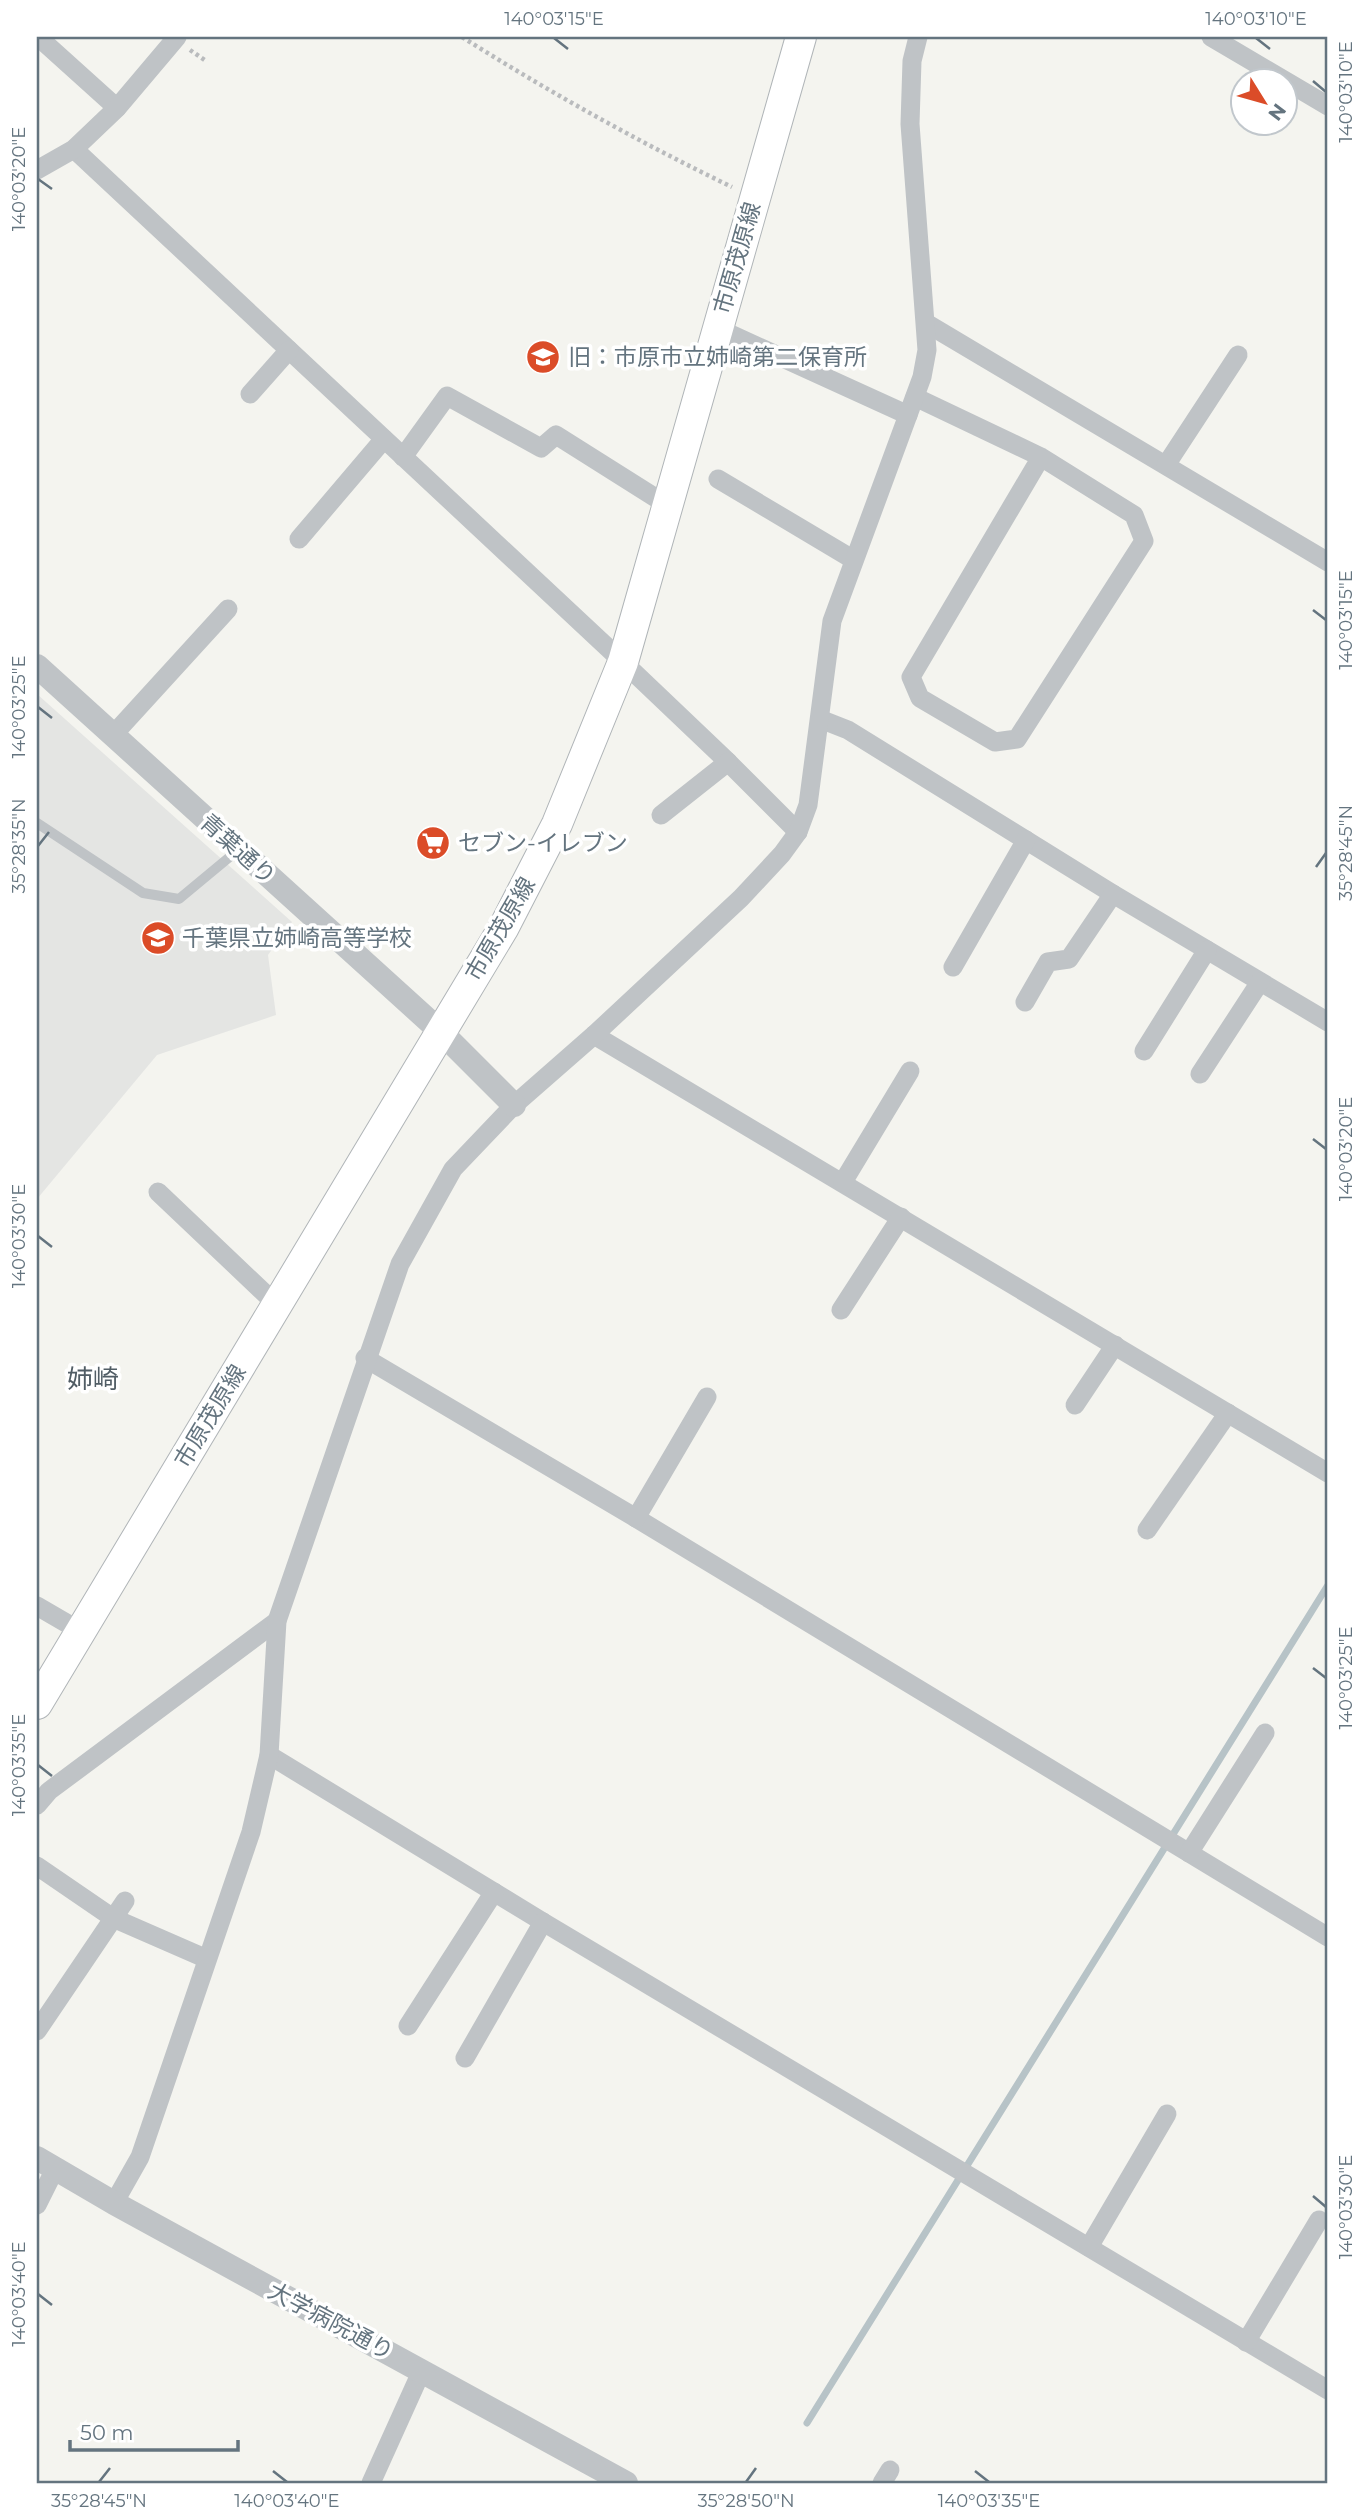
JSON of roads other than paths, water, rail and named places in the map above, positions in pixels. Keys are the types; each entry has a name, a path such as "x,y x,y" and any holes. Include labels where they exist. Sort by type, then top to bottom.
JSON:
{"main road":[{"name":"市原茂原線","path":"39,1697 531,878 579,774 623,662 801,37"}],"street":[{"path":"37,170 74,149 117,108 177,37"},
{"path":"114,2203 140,2157 251,1832 269,1755 277,1621 365,1358 400,1264 453,1169 513,1105 594,1035 741,898 782,854 798,832 808,805 832,621 922,377 928,350 910,124 912,61 918,37"},
{"path":"1211,37 1328,106"},
{"path":"46,44 117,108"},
{"path":"74,149 623,662 798,832"},
{"path":"926,323 1328,562"},
{"path":"717,328 1041,457 1134,515 1144,541 1017,739 995,742 920,698 911,677 1041,457"},
{"path":"250,394 289,349"},
{"path":"1166,465 1238,355"},
{"path":"403,457 447,396 541,448 556,435 667,505"},
{"path":"299,539 384,439"},
{"path":"718,479 854,559"},
{"path":"113,735 228,609"},
{"name":"青葉通り","path":"37,666 440,1031 513,1105"},
{"path":"820,719 848,730 1113,894 1328,1022"},
{"path":"661,815 728,762"},
{"path":"953,967 1026,840"},
{"path":"1025,1002 1048,962 1069,959 1113,894"},
{"path":"1144,1051 1207,950"},
{"path":"1200,1074 1260,982"},
{"path":"594,1035 1328,1473"},
{"path":"843,1182 910,1071"},
{"path":"158,1192 277,1304"},
{"path":"841,1310 901,1217"},
{"path":"1075,1405 1115,1345"},
{"path":"365,1358 636,1518 1328,1937"},
{"path":"636,1518 707,1397"},
{"path":"1147,1530 1228,1413"},
{"path":"37,1606 80,1631"},
{"path":"37,1805 48,1791 277,1621"},
{"path":"1189,1853 1265,1733"},
{"path":"269,1755 543,1922 1328,2390"},
{"path":"37,1866 113,1918 207,1959"},
{"path":"408,2026 494,1892"},
{"path":"37,2031 125,1901"},
{"path":"466,2058 543,1922"},
{"path":"1089,2247 1167,2114"},
{"path":"37,2206 46,2163"},
{"name":"大学病院通り","path":"46,2163 114,2203 626,2483"},
{"path":"1246,2342 1319,2220"},
{"path":"372,2483 422,2370"}],"lane":[{"path":"37,823 143,893 179,899 239,850"}],"waterway":[{"path":"807,2423 1328,1585"}],"place":[{"name":"旧：市原市立姉崎第二保育所","path":"543,357"},
{"name":"セブン-イレブン","path":"433,843"},
{"name":"千葉県立姉崎高等学校","path":"158,938"}],"district":[{"name":"姉崎","path":"93,1379"}]}
